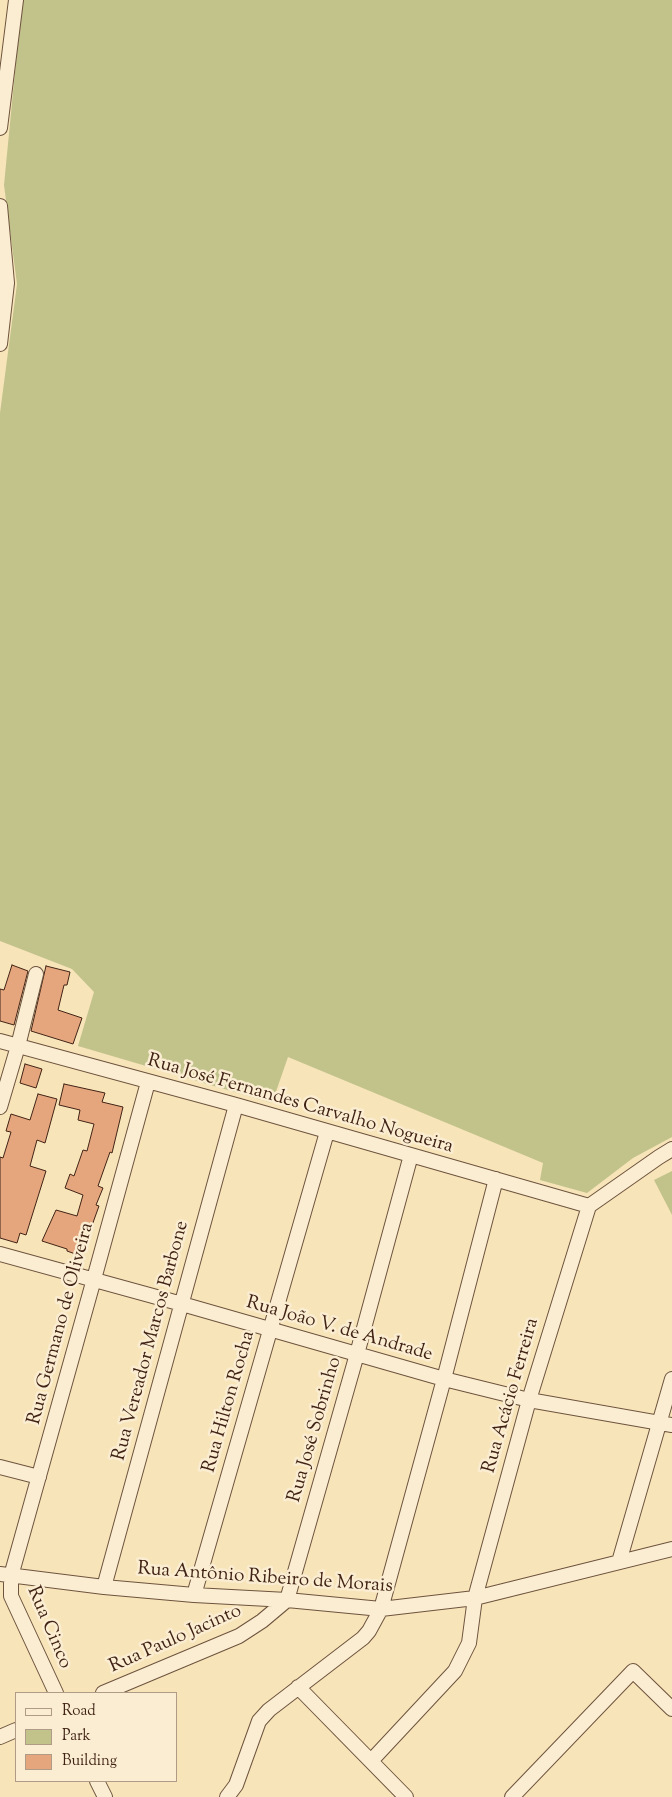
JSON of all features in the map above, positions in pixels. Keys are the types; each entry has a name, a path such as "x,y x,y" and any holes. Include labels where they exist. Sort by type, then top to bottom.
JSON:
{"street":[{"path":"0,128 16,0"},
{"path":"0,206 7,283 0,344"},
{"path":"0,1107 36,974"},
{"name":"Rua José Fernandes Carvalho Nogueira","path":"0,1040 589,1206"},
{"name":"Rua Germano de Oliveira","path":"5,1575 39,1478 148,1082"},
{"name":"Rua Vereador Marcos Barbone","path":"104,1587 236,1105"},
{"name":"Rua Hilton Rocha","path":"194,1595 326,1132"},
{"path":"589,1206 672,1149"},
{"name":"Rua José Sobrinho","path":"287,1600 411,1155"},
{"path":"227,1797 236,1785 259,1721 269,1710 363,1638 381,1609 496,1179"},
{"name":"Rua Acácio Ferreira","path":"371,1761 455,1671 469,1643 475,1598 529,1400 589,1206"},
{"name":"Rua João V. de Andrade","path":"0,1254 444,1379 529,1400 666,1424"},
{"path":"619,1562 666,1424 672,1379"},
{"path":"0,1467 39,1478"},
{"name":"Rua Antônio Ribeiro de Morais","path":"5,1575 104,1587 194,1595 287,1600 381,1609 475,1598 672,1549"},
{"name":"Rua Cinco","path":"5,1575 11,1596 56,1692"},
{"name":"Rua Paulo Jacinto","path":"105,1692 239,1636 262,1621 287,1600"},
{"path":"512,1797 633,1672 672,1709"},
{"path":"298,1687 406,1797"},
{"path":"0,1737 15,1730"},
{"path":"98,1782 105,1797"}],"green space":[{"path":"22,0 672,0 672,1137 633,1158 587,1193 540,1180 543,1163 288,1057 272,1103 78,1046 94,992 72,969 0,941 0,413 17,284 4,185"},
{"path":"672,1171 672,1215 654,1180"}],"building":[{"path":"12,965 28,971 14,1025 0,1021 0,989 4,990"},
{"path":"46,966 70,972 67,985 64,985 58,1010 82,1018 73,1044 31,1031"},
{"path":"25,1064 42,1069 36,1088 20,1083"},
{"path":"64,1084 105,1093 102,1102 123,1107 112,1153 110,1152 98,1186 103,1188 96,1205 99,1206 81,1256 67,1251 67,1249 42,1241 56,1210 77,1216 83,1195 65,1188 70,1174 74,1176 83,1150 87,1151 94,1124 78,1120 80,1110 59,1105"},
{"path":"38,1094 57,1099 45,1143 37,1140 30,1166 46,1171 26,1235 20,1233 17,1243 0,1238 0,1157 3,1158 11,1132 6,1131 11,1114 30,1120"}]}
